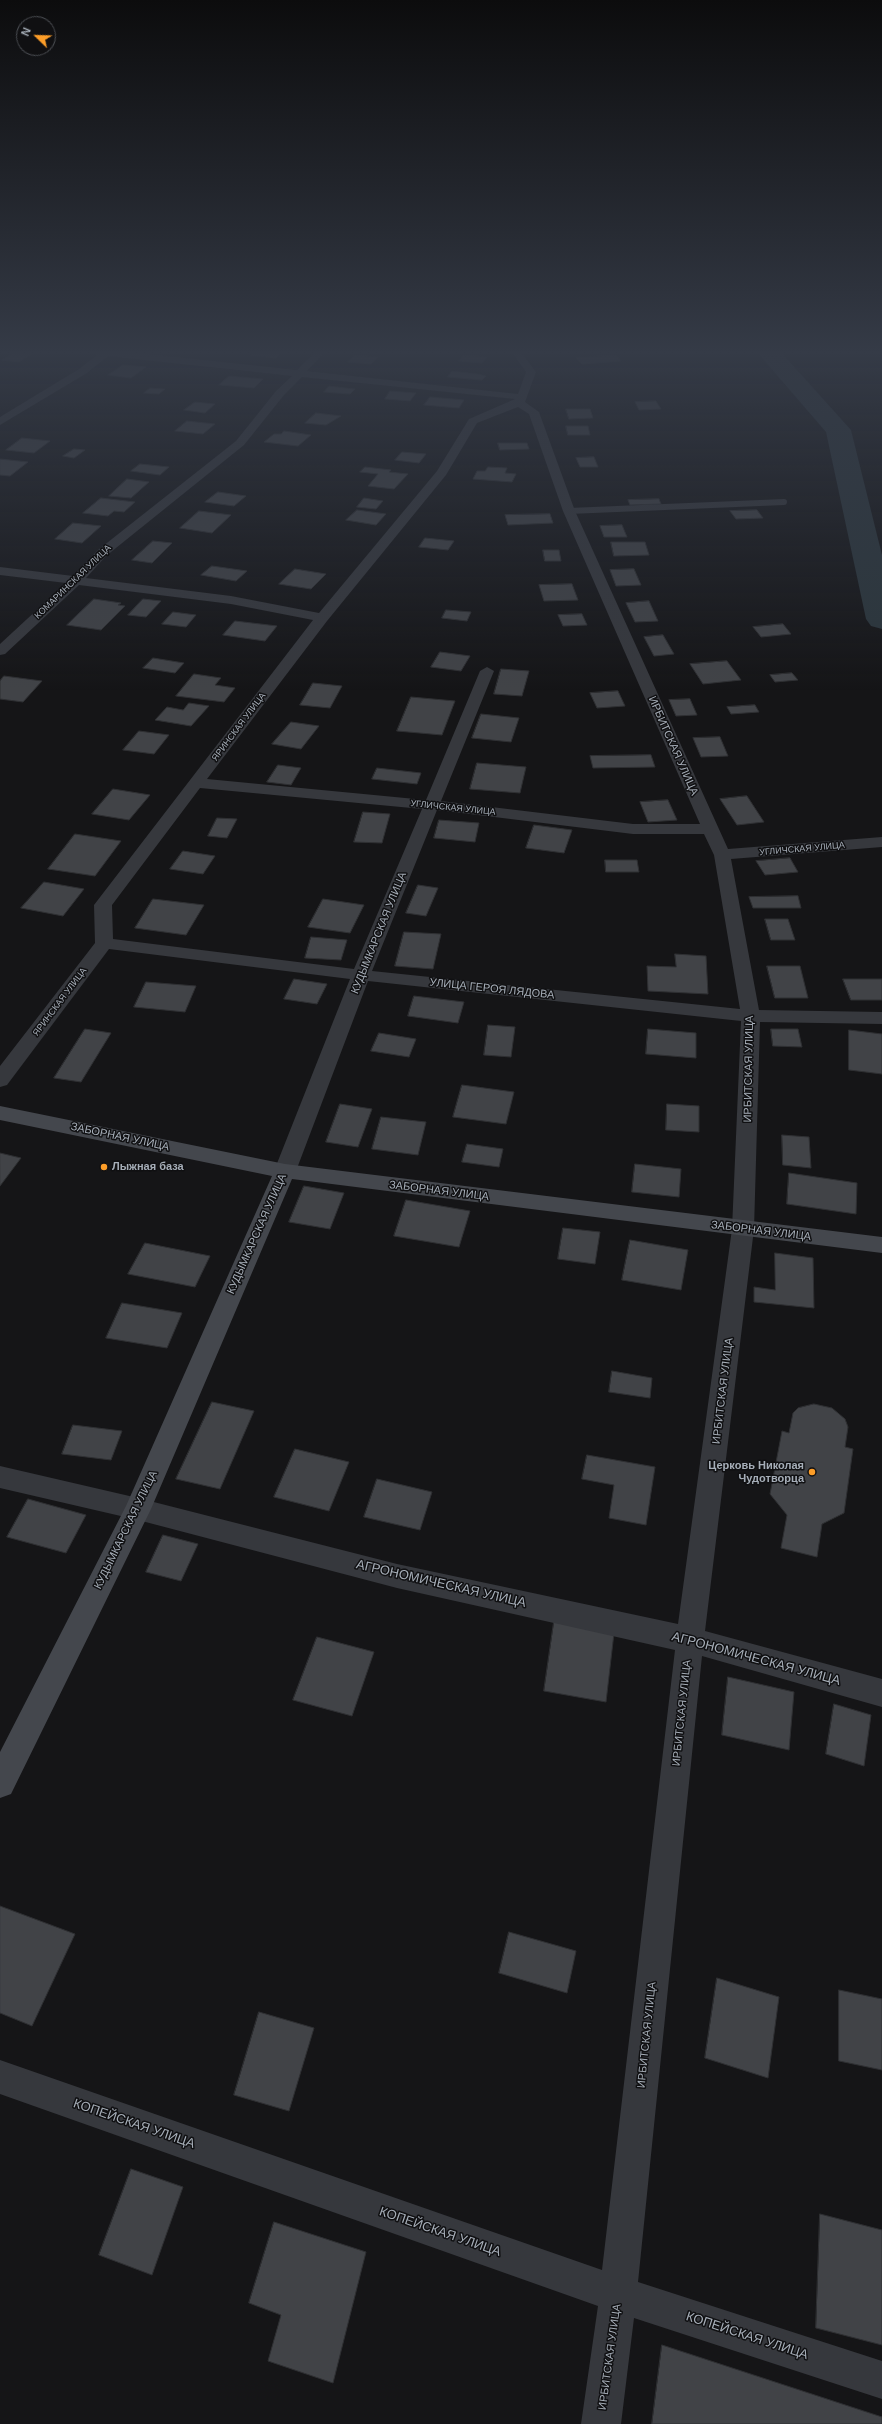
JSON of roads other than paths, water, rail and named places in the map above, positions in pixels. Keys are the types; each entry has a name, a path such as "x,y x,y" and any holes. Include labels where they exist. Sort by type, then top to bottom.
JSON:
{"street":[{"name":"КОМАРИНСКАЯ УЛИЦА","path":"0,651 76,581 102,553 214,464"},
{"name":"ЯРИНСКАЯ УЛИЦА","path":"0,1080 104,943 103,905 322,618 437,480 447,464"},
{"name":"ИРБИТСКАЯ УЛИЦА","path":"552,464 569,511 722,855 751,1016 744,1229 690,1640 618,2294 601,2424"},
{"path":"0,571 231,600 322,618"},
{"name":"КУДЫМКАРСКАЯ УЛИЦА","path":"0,1783 138,1509 285,1171 361,975 487,671"},
{"name":"УГЛИЧСКАЯ УЛИЦА","path":"196,783 432,805 633,829 709,828"},
{"name":"УГЛИЧСКАЯ УЛИЦА","path":"722,855 882,842"},
{"name":"УЛИЦА ГЕРОЯ ЛЯДОВА","path":"104,943 361,975 751,1016 882,1018"},
{"name":"ЗАБОРНАЯ УЛИЦА","path":"0,1113 285,1171 882,1245"},
{"name":"АГРОНОМИЧЕСКАЯ УЛИЦА","path":"0,1478 138,1509 397,1576 690,1640 882,1693"},
{"name":"КОПЕЙСКАЯ УЛИЦА","path":"0,2077 618,2294 882,2380"}],"lane":[{"path":"569,511 784,502"}],"waterway":[{"path":"846,464 882,619"}],"place":[{"name":"Лыжная база","path":"104,1167"},
{"name":"Церковь Николая Чудотворца","path":"812,1472"}]}
